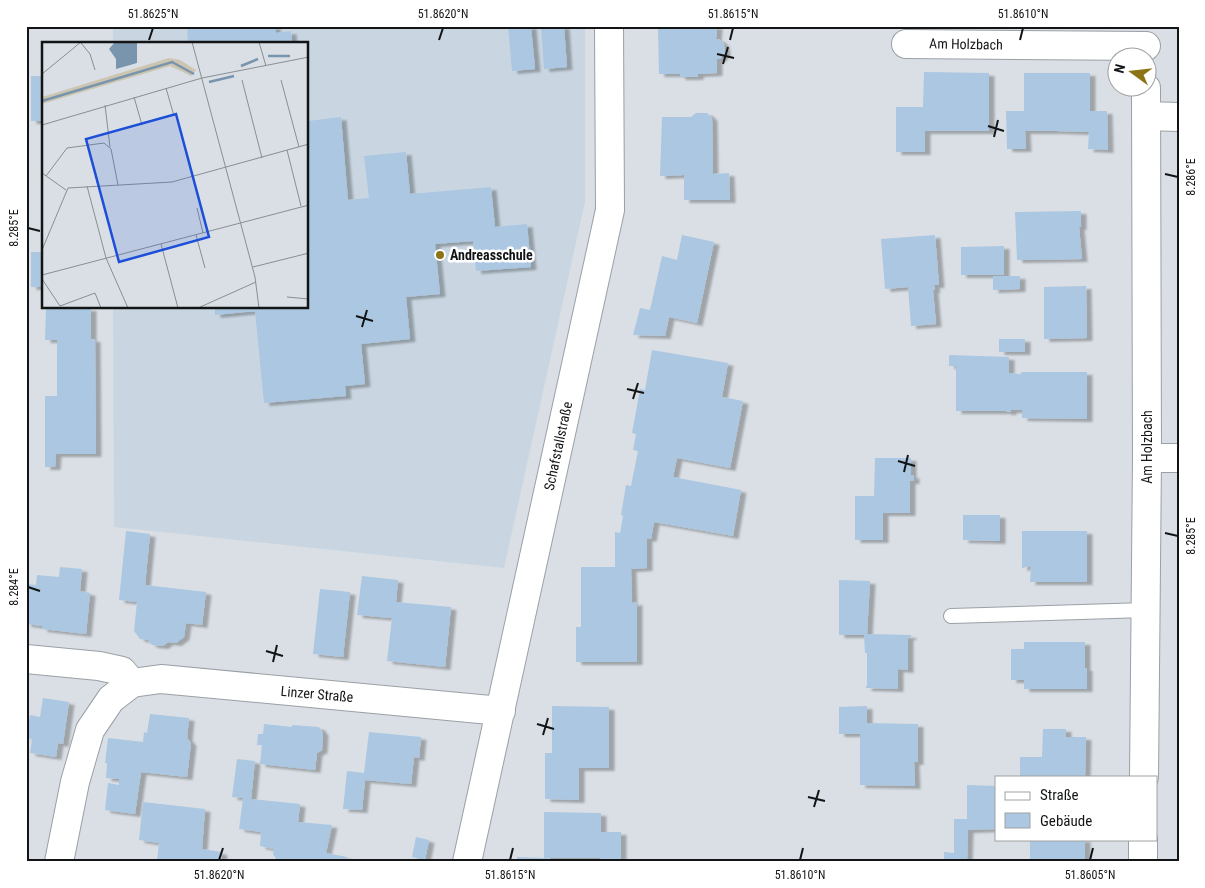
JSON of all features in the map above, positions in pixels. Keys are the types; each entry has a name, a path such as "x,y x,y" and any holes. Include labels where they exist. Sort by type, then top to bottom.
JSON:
{"street":[{"name":"Schafstallstraße","path":"467,862 610,210 609,26"},
{"name":"Am Holzbach","path":"906,44 1146,43"},
{"name":"Am Holzbach","path":"1144,776 1147,458 1146,98"},
{"path":"1146,116 1179,117"},
{"path":"1147,458 1179,458"},
{"path":"26,659 98,666 122,671 132,683"},
{"name":"Linzer Straße","path":"59,862 75,782 90,730 111,699 132,683 161,679 501,711"},
{"path":"1143,840 1143,862"}],"lane":[{"path":"951,616 1146,610"}],"shaded area":[{"name":"Andreasschule","path":"113,26 585,26 585,202 504,568 114,527 113,309 309,309 309,42 113,42"}],"building":[{"path":"187,26 275,26 276,33 291,31 292,42 188,42"},
{"path":"508,26 531,26 535,69 512,71"},
{"path":"541,26 564,26 567,67 544,69"},
{"path":"658,26 717,26 716,39 719,39 724,44 725,53 720,59 717,59 717,73 698,74 698,77 680,77 680,74 659,74"},
{"path":"924,72 989,73 989,131 925,131 925,152 896,152 896,107 923,107"},
{"path":"1024,73 1090,73 1090,111 1107,111 1108,150 1088,149 1089,132 1057,131 1025,131 1026,149 1007,149 1006,111 1024,111"},
{"path":"31,76 42,76 42,121 31,121"},
{"path":"696,113 707,113 712,118 713,174 729,173 730,200 684,200 684,175 660,176 662,117 691,117"},
{"path":"341,117 348,200 369,198 364,156 406,152 410,194 491,187 495,227 527,224 531,267 476,271 473,241 435,244 440,294 406,297 410,339 361,344 365,384 345,386 346,396 264,403 255,311 215,315 215,309 309,309 309,121"},
{"path":"1081,211 1081,227 1079,227 1082,259 1017,260 1015,212"},
{"path":"682,235 714,242 697,323 669,317 665,336 633,335 640,308 650,310 662,256 677,260"},
{"path":"935,235 939,285 934,285 935,290 933,290 936,324 911,326 908,287 885,289 881,239"},
{"path":"1004,246 1004,275 961,275 961,247"},
{"path":"31,252 41,252 42,287 31,287"},
{"path":"993,276 1020,276 1020,289 993,290"},
{"path":"1086,286 1087,338 1044,339 1044,287"},
{"path":"46,309 91,309 91,339 95,339 96,454 56,454 55,467 45,467 45,396 57,396 57,340 45,340"},
{"path":"999,339 1025,339 1025,352 999,352"},
{"path":"652,350 728,363 722,397 743,401 730,468 677,458 673,477 741,490 733,536 654,522 651,539 647,538 647,568 631,569 632,603 637,602 637,662 576,662 576,627 581,627 581,567 615,567 615,532 620,533 626,485 631,486 638,451 633,450 636,434 632,433 640,389 645,390"},
{"path":"949,355 1009,357 1009,373 1087,372 1087,419 1022,418 1022,410 1011,410 1011,412 956,411 956,366 949,366"},
{"path":"875,458 911,458 911,476 914,475 914,481 910,481 910,513 883,513 883,540 855,540 855,496 874,496"},
{"path":"963,515 1000,515 1000,541 963,540"},
{"path":"126,531 150,534 145,585 206,592 202,625 186,623 184,637 176,643 168,642 163,646 152,645 148,640 140,639 134,631 137,602 119,600"},
{"path":"1022,531 1087,531 1087,582 1030,582 1031,566 1022,568"},
{"path":"60,567 82,569 80,591 90,593 86,634 42,629 42,626 26,624 26,584 36,585 37,575 59,577"},
{"path":"362,576 398,580 396,602 451,607 445,667 387,661 392,618 357,615"},
{"path":"839,580 870,581 867,634 911,635 911,637 908,637 908,670 898,669 898,689 866,688 867,653 865,653 864,635 839,635"},
{"path":"320,589 350,592 343,657 313,654"},
{"path":"1024,642 1085,642 1087,689 1024,689 1024,680 1011,680 1011,649 1024,649"},
{"path":"43,698 69,702 63,744 58,743 56,757 30,753 32,739 26,738 30,715 40,717"},
{"path":"552,706 609,707 609,768 579,768 579,800 545,799 545,753 552,753"},
{"path":"867,706 867,723 918,724 918,762 914,762 915,786 860,785 860,734 839,734 839,707"},
{"path":"150,714 189,718 187,738 191,743 187,777 141,772 135,814 105,810 108,783 119,785 119,779 106,778 107,763 105,763 108,738 143,742 144,732 147,733"},
{"path":"264,724 319,727 323,733 322,750 317,753 315,770 260,764 262,745 257,745 258,734 263,734"},
{"path":"1043,729 1066,729 1066,737 1086,737 1085,776 1020,776 1020,757 1042,757"},
{"path":"369,732 421,737 419,758 414,757 411,784 365,780 362,810 343,809 347,771 364,773"},
{"path":"237,759 255,761 251,799 300,804 298,822 332,825 326,853 347,857 346,862 278,862 273,854 274,849 260,846 261,832 239,829 243,798 232,797"},
{"path":"967,785 995,786 995,829 968,830 967,862 944,862 944,852 954,853 954,819 967,819"},
{"path":"143,802 205,809 202,849 222,852 221,862 157,862 159,843 139,840"},
{"path":"544,812 601,813 601,832 621,832 621,862 600,862 601,858 548,858 548,862 517,862 517,857 544,858"},
{"path":"416,837 429,840 425,860 412,857"},
{"path":"1030,840 1085,840 1085,862 1030,862"}],"place":[{"name":"Andreasschule","path":"440,255"}]}
